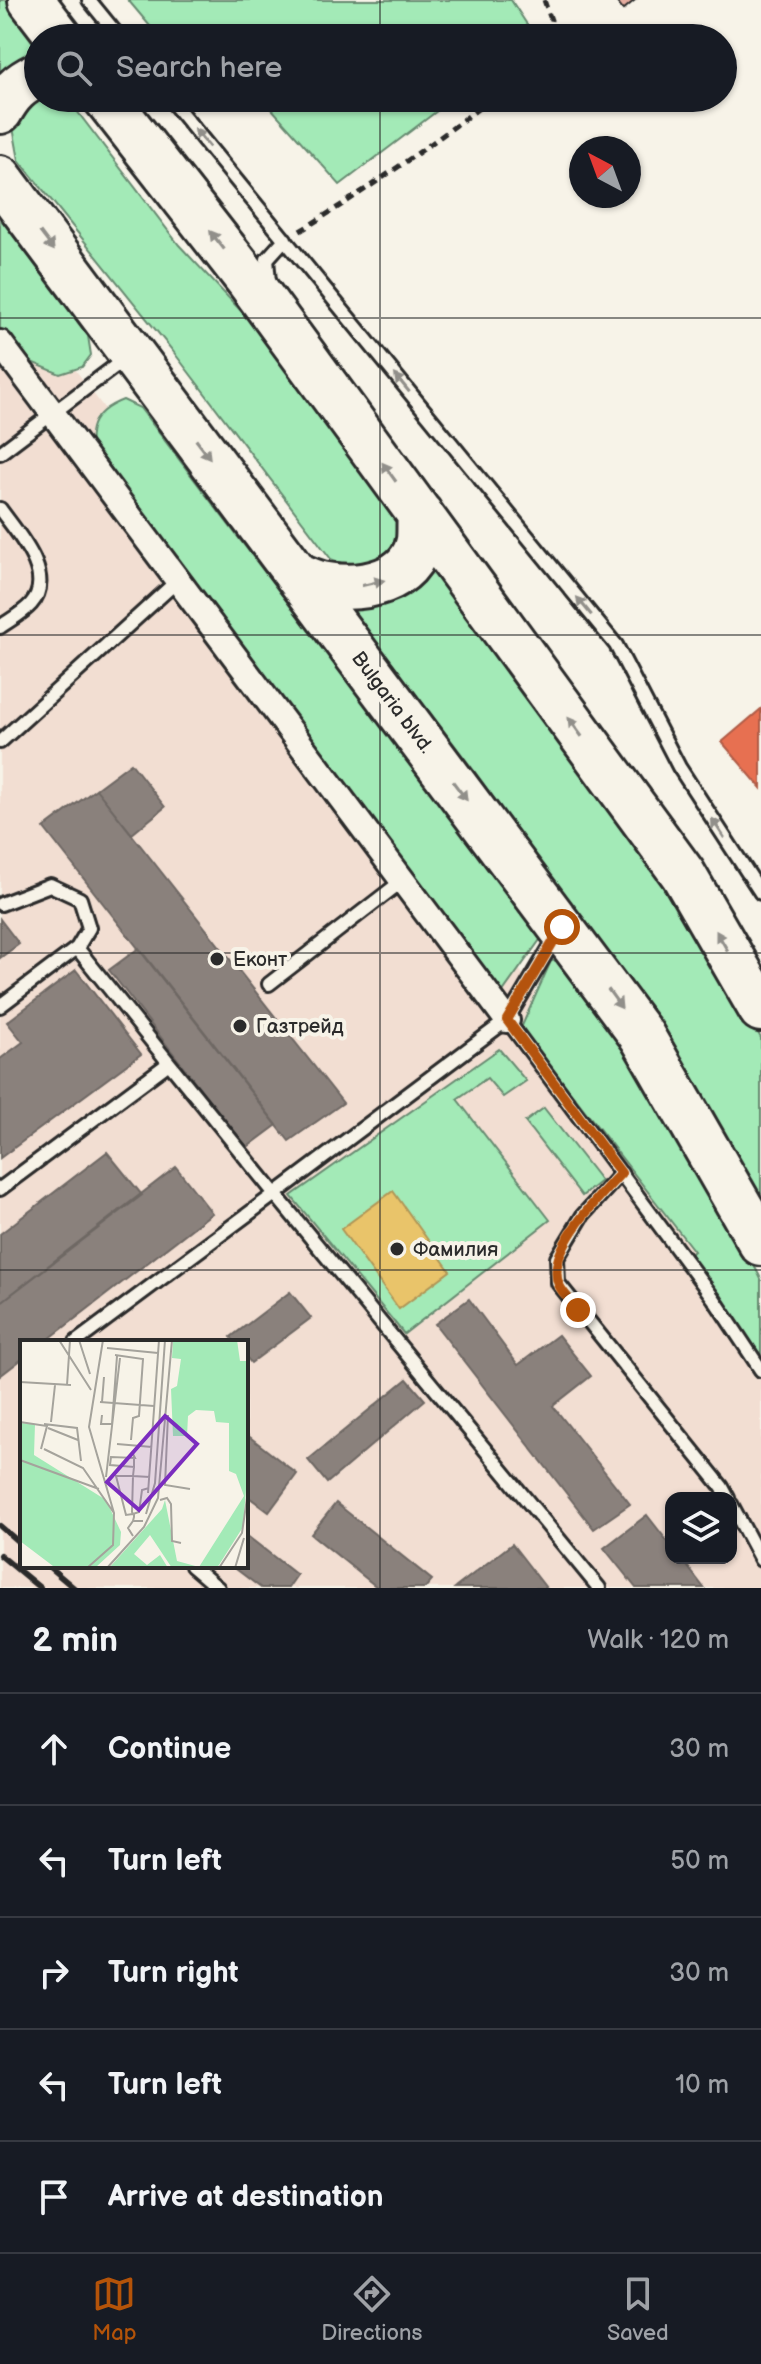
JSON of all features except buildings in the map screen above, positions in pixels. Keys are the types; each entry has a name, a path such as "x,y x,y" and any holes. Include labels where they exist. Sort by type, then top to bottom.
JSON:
{"highway":[{"path":"31,0 49,24"},
{"path":"0,111 9,95 24,82"},
{"path":"117,112 249,281 683,874 761,1009"},
{"name":"Bulgaria blvd.","path":"0,178 642,1036 761,1243"},
{"path":"297,575 327,585 353,586 373,585 397,575 419,542 420,514"}],"street":[{"path":"0,343 507,1020"}],"lane":[{"path":"89,0 109,24"},
{"path":"181,112 616,645 679,767 761,893"},
{"path":"285,239 267,259 268,278 295,344"},
{"path":"0,453 131,353"},
{"path":"0,509 33,557 40,582 32,603 0,627"},
{"path":"0,742 176,582"},
{"path":"269,984 402,881"},
{"path":"0,1006 77,948 89,928 80,899 50,885 1,904"},
{"path":"79,1340 507,1020 562,927"},
{"path":"77,948 599,1588"},
{"path":"507,1020 714,1299 761,1370"},
{"path":"0,1189 169,1063"},
{"path":"621,1173 583,1215 557,1258 558,1283 725,1492"},
{"path":"737,1515 761,1560"},
{"path":"194,1568 218,1588"}],"path":[{"path":"544,0 550,24"},
{"path":"285,239 405,164 474,112"}],"shaded area":[{"path":"0,269 366,758 672,1180 761,1336 761,1588 0,1588"}],"green space":[{"path":"0,0 11,0 28,24 24,24 24,69 0,80"},
{"path":"128,0 511,0 527,24 148,24"},
{"path":"24,111 78,112 179,245 271,343 400,518 401,542 387,566 357,570 331,559 172,350 19,160 12,122"},
{"path":"275,112 436,112 340,185"},
{"path":"0,218 88,336 91,355 82,367 60,374 24,359 0,328"},
{"path":"123,400 140,408 282,595 353,664 547,930 497,1000 93,464 90,442 93,425 103,411"},
{"path":"429,552 700,936 761,1038 761,1212 603,949 347,603"},
{"path":"570,959 708,1180 761,1279 761,1355 686,1258 694,1251 521,1028 551,961"},
{"path":"499,1049 526,1081 503,1097 487,1078 457,1099 550,1220 404,1334 291,1196"},
{"path":"544,1108 601,1181 582,1196 525,1122"}],"railway":[{"path":"0,1526 20,1543"},
{"path":"0,1555 40,1588"},
{"path":"50,1568 74,1588"}],"place":[{"name":"Еконт","path":"217,959"},
{"name":"Газтрейд","path":"240,1026"},
{"name":"Фамилия","path":"397,1249"}],"route":[{"path":"562,927 507,1020 621,1173 583,1215 557,1258 558,1283 578,1310"}]}
